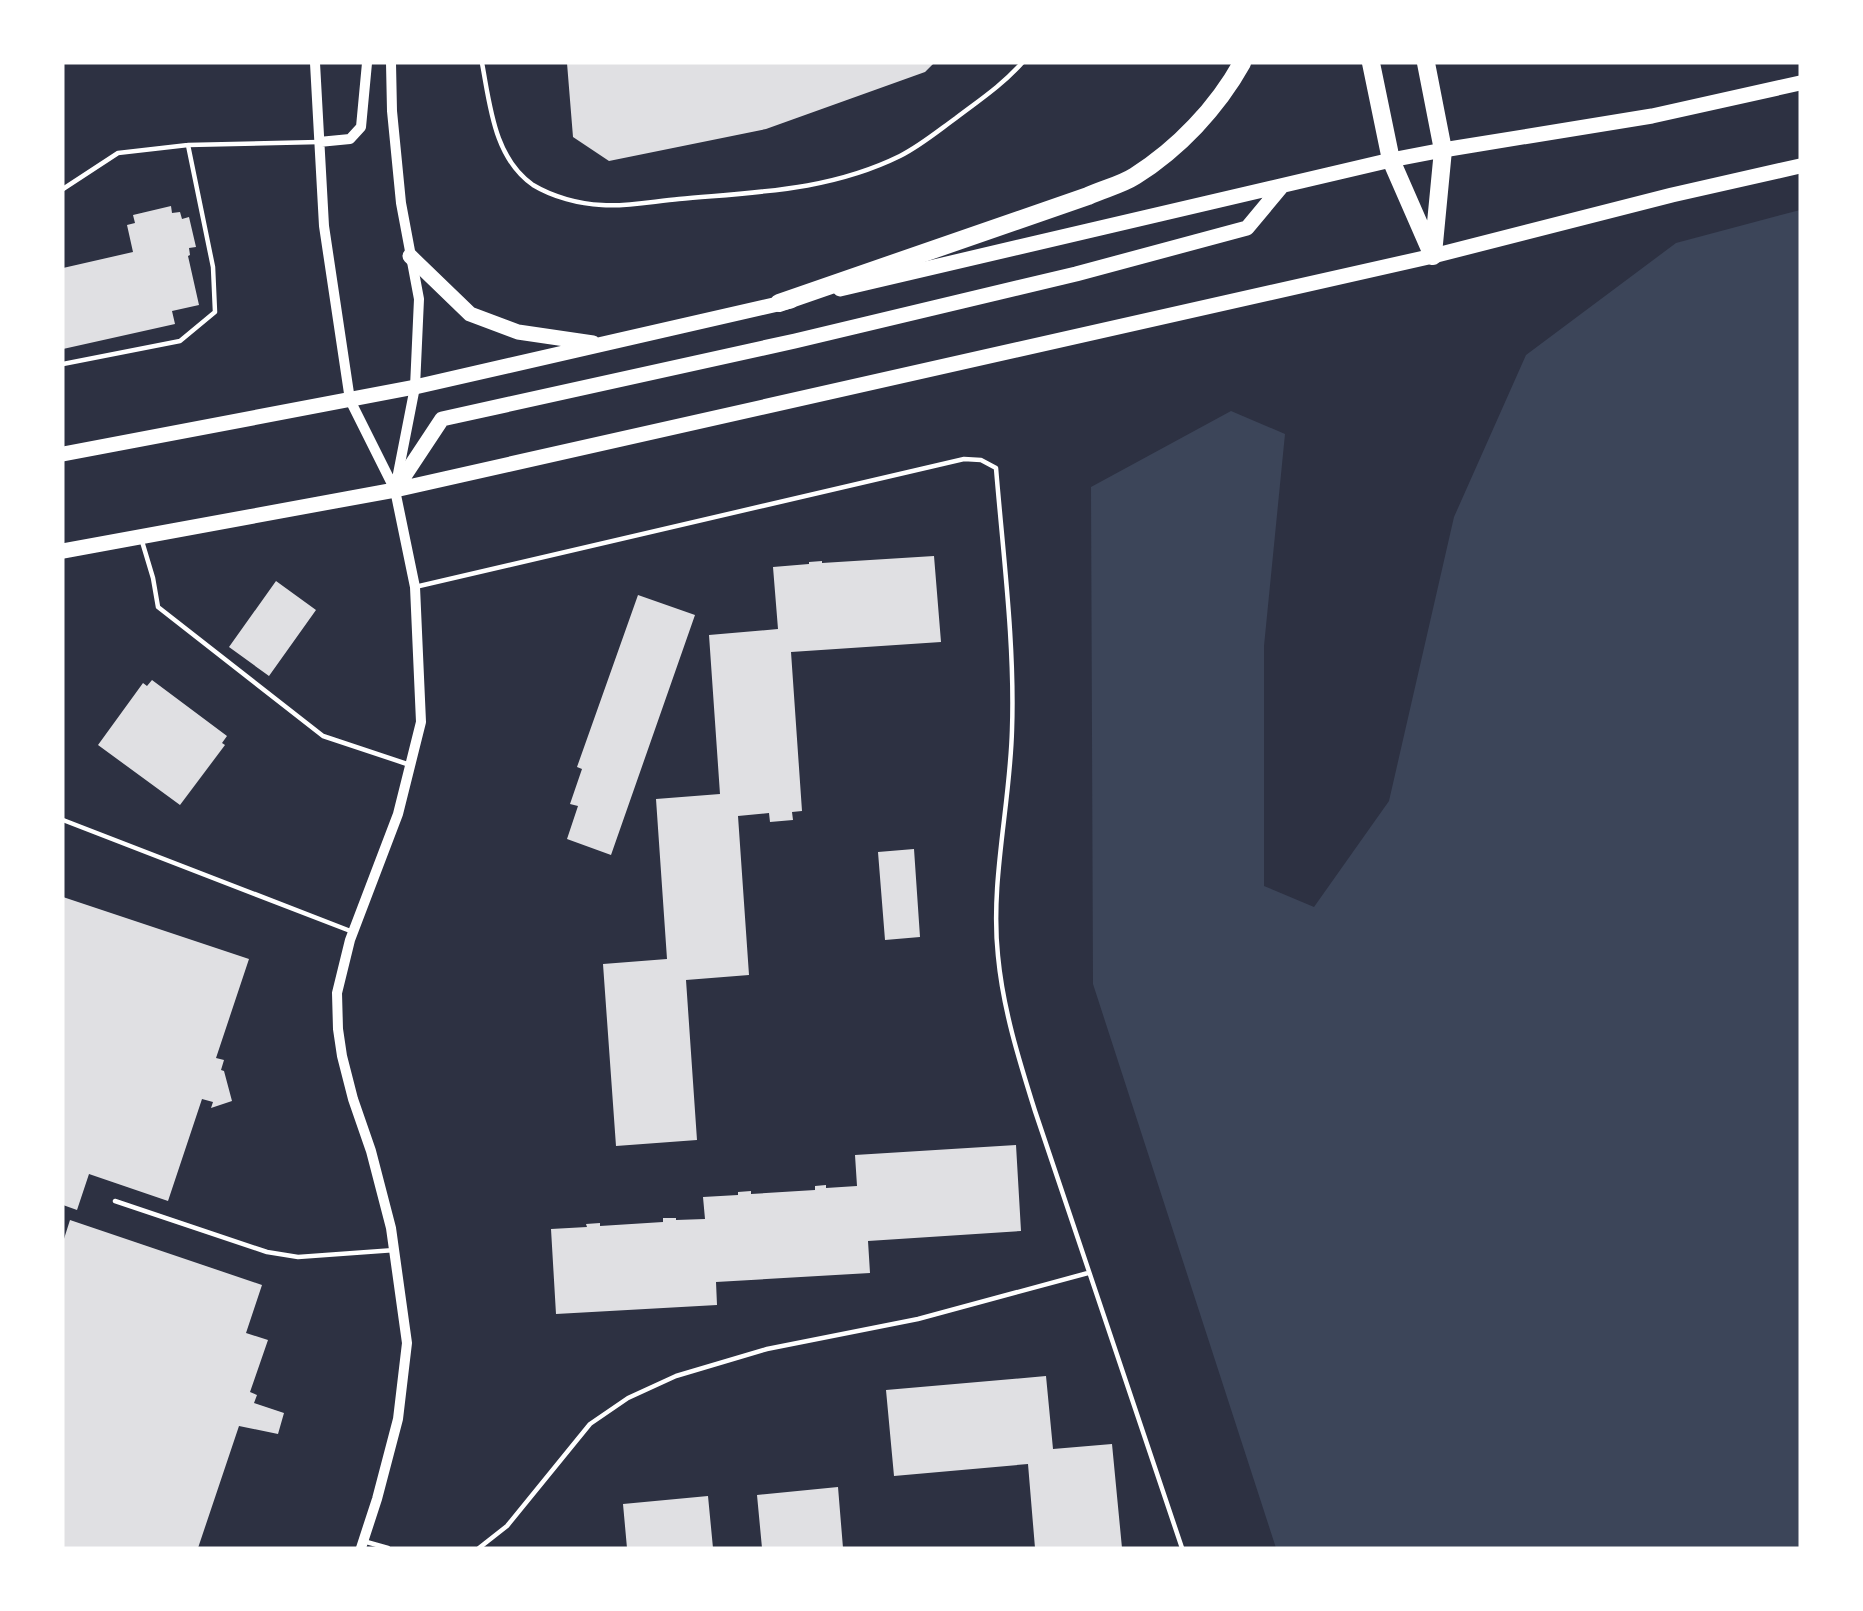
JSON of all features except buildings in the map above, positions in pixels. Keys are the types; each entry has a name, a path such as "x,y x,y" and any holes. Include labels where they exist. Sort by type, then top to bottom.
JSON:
{"highway":[{"path":"779,303 1088,196 1134,177 1170,149 1205,115 1230,85 1242,63"},
{"path":"1371,63 1390,160 1433,256"},
{"path":"1426,63 1443,150 1433,256"}],"main road":[{"path":"63,454 416,387 1390,160 1652,116 1800,84"},
{"path":"63,551 395,490 1433,256 1672,195 1800,166"},
{"path":"395,490 442,419 795,341 1031,285 1246,228 1282,186"},
{"path":"411,256 470,314 518,332 602,345"}],"street":[{"path":"315,63 324,226 350,400 395,490 415,587 421,722 398,814 353,932 337,993 338,1029 342,1056 353,1099 371,1151 391,1228 407,1342 398,1419 362,1545"},
{"path":"319,142 350,139 361,128 367,63"},
{"path":"391,63 392,111 400,192 419,299 416,387 395,490"}],"lane":[{"path":"482,63 495,130 511,163 532,184 557,196 603,206 783,190 832,182 869,170 902,155 930,138 1003,84 1022,63"},
{"path":"63,189 118,153 188,145 319,142"},
{"path":"63,364 180,341 215,312 213,267 188,145"},
{"path":"415,587 964,459 981,460 996,468 1011,657 1012,731 998,878 998,956 1016,1050 1088,1273 1182,1548"},
{"path":"141,537 153,578 158,607 323,736 410,765"},
{"path":"63,820 353,932"},
{"path":"115,1201 267,1252 298,1257 395,1250"},
{"path":"479,1548 507,1526 590,1424 628,1398 676,1376 767,1349 918,1319 1088,1273"},
{"path":"362,1545 388,1548"}],"shaded area":[{"path":"1800,210 1800,1548 1276,1548 1093,984 1091,487 1231,411 1285,434 1264,646 1264,886 1314,907 1389,801 1454,517 1526,355 1676,243"}]}
